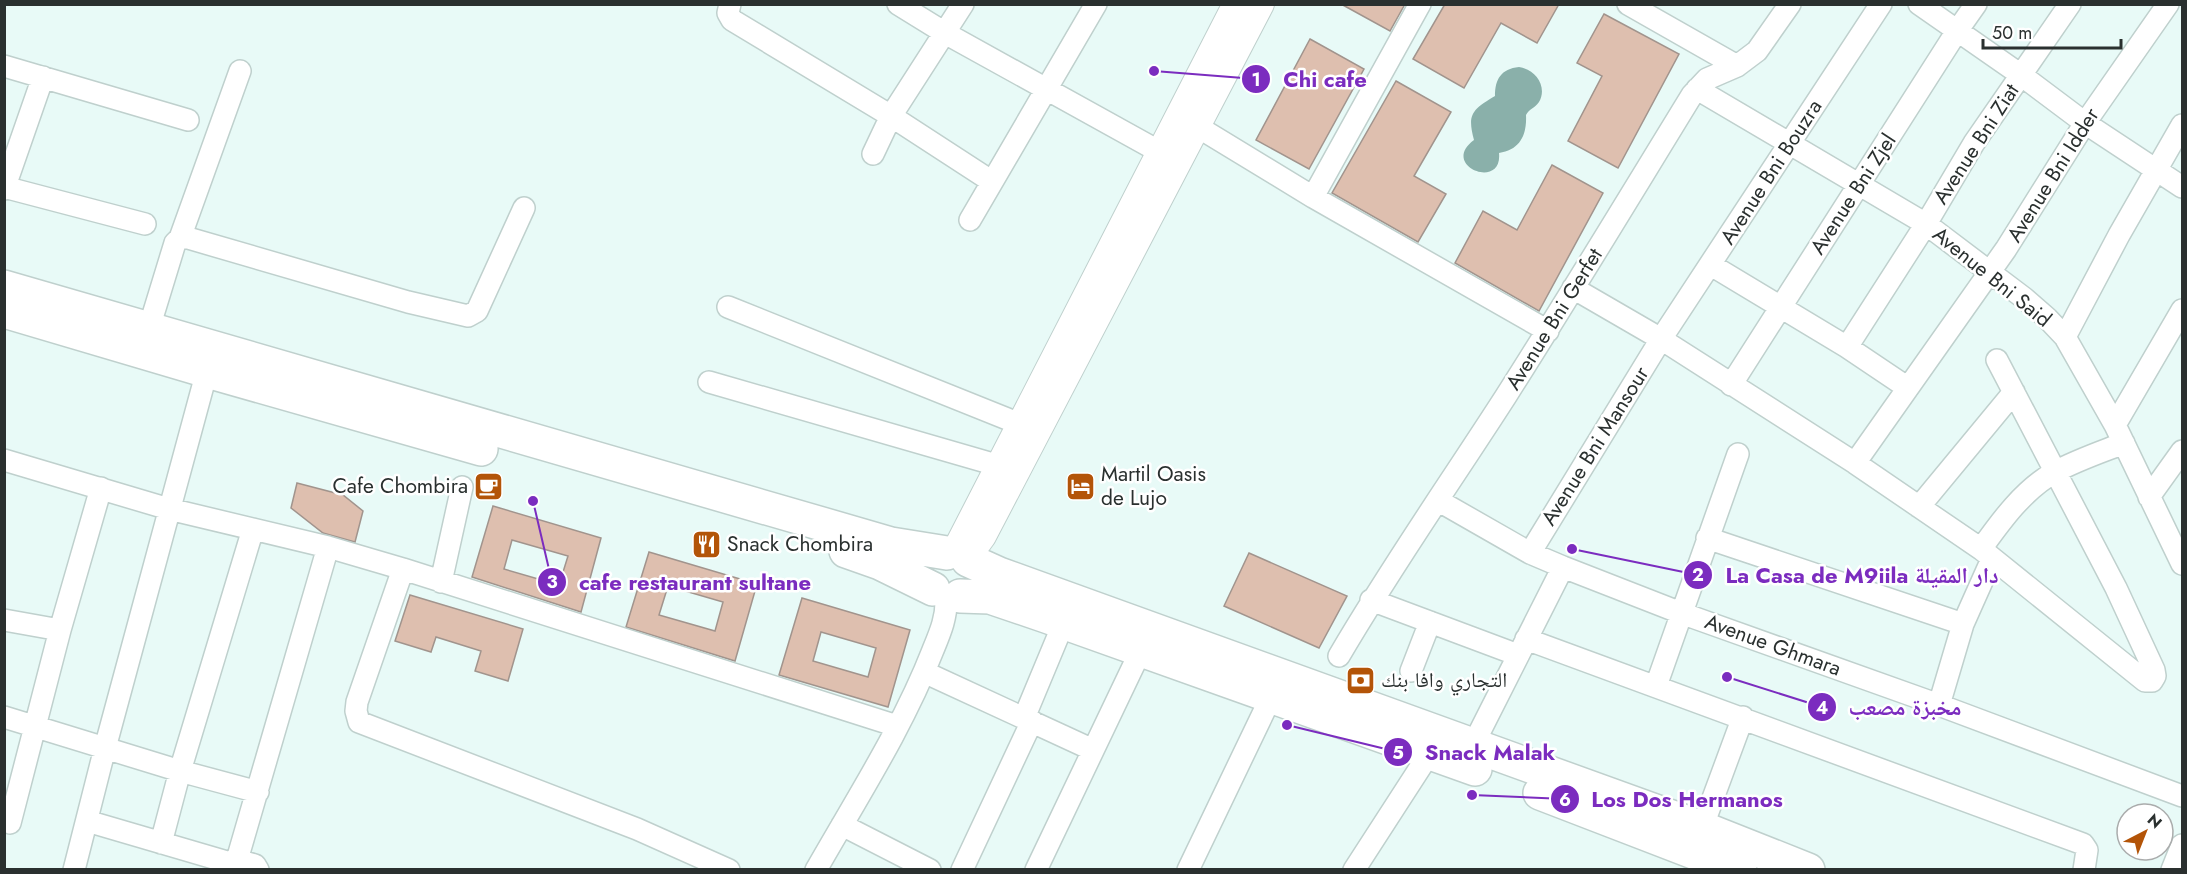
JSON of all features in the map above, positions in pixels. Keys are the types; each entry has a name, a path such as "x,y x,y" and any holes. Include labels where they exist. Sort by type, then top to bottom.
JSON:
{"main road":[{"path":"4,287 891,544 959,556 999,574 1473,745 1740,870"},
{"path":"4,311 207,371 852,553 880,563 947,594 990,597 1064,622 1428,754 1485,772 1694,850 1808,870"},
{"path":"947,594 967,592 974,580 972,566 959,556"}],"street":[{"path":"730,4 728,13 732,20 891,116 992,181"},
{"path":"898,4 945,33 1160,152"},
{"path":"873,154 891,116 963,4"},
{"path":"970,219 1096,4"},
{"path":"959,556 1020,424 1236,4"},
{"path":"959,556 978,545 1261,4"},
{"path":"1313,196 1420,4"},
{"path":"1628,4 1737,66"},
{"name":"Avenue Bni Gerfet","path":"1339,656 1371,600 1439,501 1548,331 1697,89 1707,79 1737,66 1757,51 1790,4"},
{"name":"Avenue Bni Bouzra","path":"1661,339 1881,4"},
{"path":"1919,4 2085,123 2182,187"},
{"name":"Avenue Bni Zjel","path":"1731,385 1976,4"},
{"name":"Avenue Bni Ziat","path":"1847,347 1926,224 1974,143 2070,4"},
{"name":"Avenue Bni Idder","path":"1855,463 2006,249 2085,123 2168,4"},
{"path":"5,67 188,120"},
{"path":"148,328 175,243 180,238 240,71"},
{"path":"43,77 5,188 145,224"},
{"name":"Avenue Bni Said","path":"1697,89 1926,224 2024,298 2065,337 2120,434 2148,497 2182,564"},
{"path":"2065,337 2155,170 2182,125"},
{"path":"1198,128 1548,331"},
{"path":"180,238 188,238 419,305 468,316 477,311 524,208"},
{"path":"1711,265 1847,347 1908,388"},
{"path":"1573,288 1661,339 1855,463 1987,554 2149,683 2154,679 2154,670 2120,598 1997,360"},
{"path":"728,307 1020,424"},
{"path":"1939,705 1987,554 2018,503 2055,472 2120,434 2182,310"},
{"name":"Avenue Bni Mansour","path":"1530,553 1661,339"},
{"path":"74,870 207,371"},
{"path":"709,382 1000,466"},
{"path":"1919,507 2014,392"},
{"path":"2148,497 2182,451"},
{"path":"1656,686 1738,454"},
{"path":"4,460 169,509 328,547 403,569 897,726"},
{"path":"441,582 462,487"},
{"path":"10,823 11,795 35,727 101,488"},
{"name":"Avenue Ghmara","path":"1439,501 1530,553 1563,567 1682,613 1939,705 2182,796"},
{"path":"161,843 180,771 253,529"},
{"path":"1707,537 1963,624"},
{"path":"87,821 234,864 258,792 328,547"},
{"path":"1473,745 1563,567"},
{"path":"403,569 357,702 356,711 359,722 637,829 729,870"},
{"path":"816,870 897,726 924,672 944,621 947,594"},
{"path":"1371,600 1430,622 1656,686 2083,844 2087,850 2084,870"},
{"path":"4,620 60,630"},
{"path":"962,870 1028,720 1064,622"},
{"path":"1411,670 1430,622"},
{"path":"1036,870 1141,650"},
{"path":"924,672 1093,750"},
{"path":"1188,870 1271,697"},
{"path":"4,717 180,771 258,792"},
{"path":"1694,850 1743,717"},
{"path":"1358,868 1428,754"},
{"path":"842,825 930,870"},
{"path":"2172,870 2182,844"},
{"path":"237,860 255,865 258,870"}],"shaded area":[{"path":"1519,67 1530,71 1541,84 1539,102 1526,115 1525,129 1517,145 1499,153 1498,164 1492,171 1475,170 1468,166 1464,158 1465,150 1474,140 1471,124 1473,113 1495,96 1496,85 1503,73"}],"building":[{"path":"1341,4 1405,4 1390,31"},
{"path":"1445,4 1559,4 1537,43 1501,23 1464,88 1413,59"},
{"path":"1604,14 1679,54 1618,168 1568,141 1602,76 1577,63"},
{"path":"1310,39 1364,69 1309,169 1256,140"},
{"path":"1396,81 1451,112 1414,176 1446,194 1418,242 1332,193"},
{"path":"1552,165 1603,193 1539,311 1455,263 1483,211 1517,230"},
{"path":"297,483 343,495 363,511 355,542 323,533 291,508"},
{"path":"493,506 601,538 581,612 472,577","holes":["512,540 568,556 559,585 504,569"]},
{"path":"649,552 757,584 735,661 626,627","holes":["668,586 723,602 715,631 659,615"]},
{"path":"1249,553 1347,596 1319,648 1224,606"},
{"path":"410,595 523,629 508,681 475,671 481,651 436,637 431,652 395,641"},
{"path":"802,598 910,630 888,707 779,675","holes":["821,632 876,648 868,677 813,661"]}],"place":[{"name":"Chi cafe","path":"1154,71"},
{"name":"Cafe Chombira","path":"489,486"},
{"name":"Martil Oasis de Lujo","path":"1080,486"},
{"name":"cafe restaurant sultane","path":"533,501"},
{"name":"Snack Chombira","path":"706,544"},
{"name":"La Casa de M9iila دار المقيلة","path":"1572,549"},
{"name":"مخبزة مصعب","path":"1727,677"},
{"name":"التجاري وافا بنك","path":"1360,680"},
{"name":"Snack Malak","path":"1287,725"},
{"name":"Los Dos Hermanos","path":"1472,795"}]}
